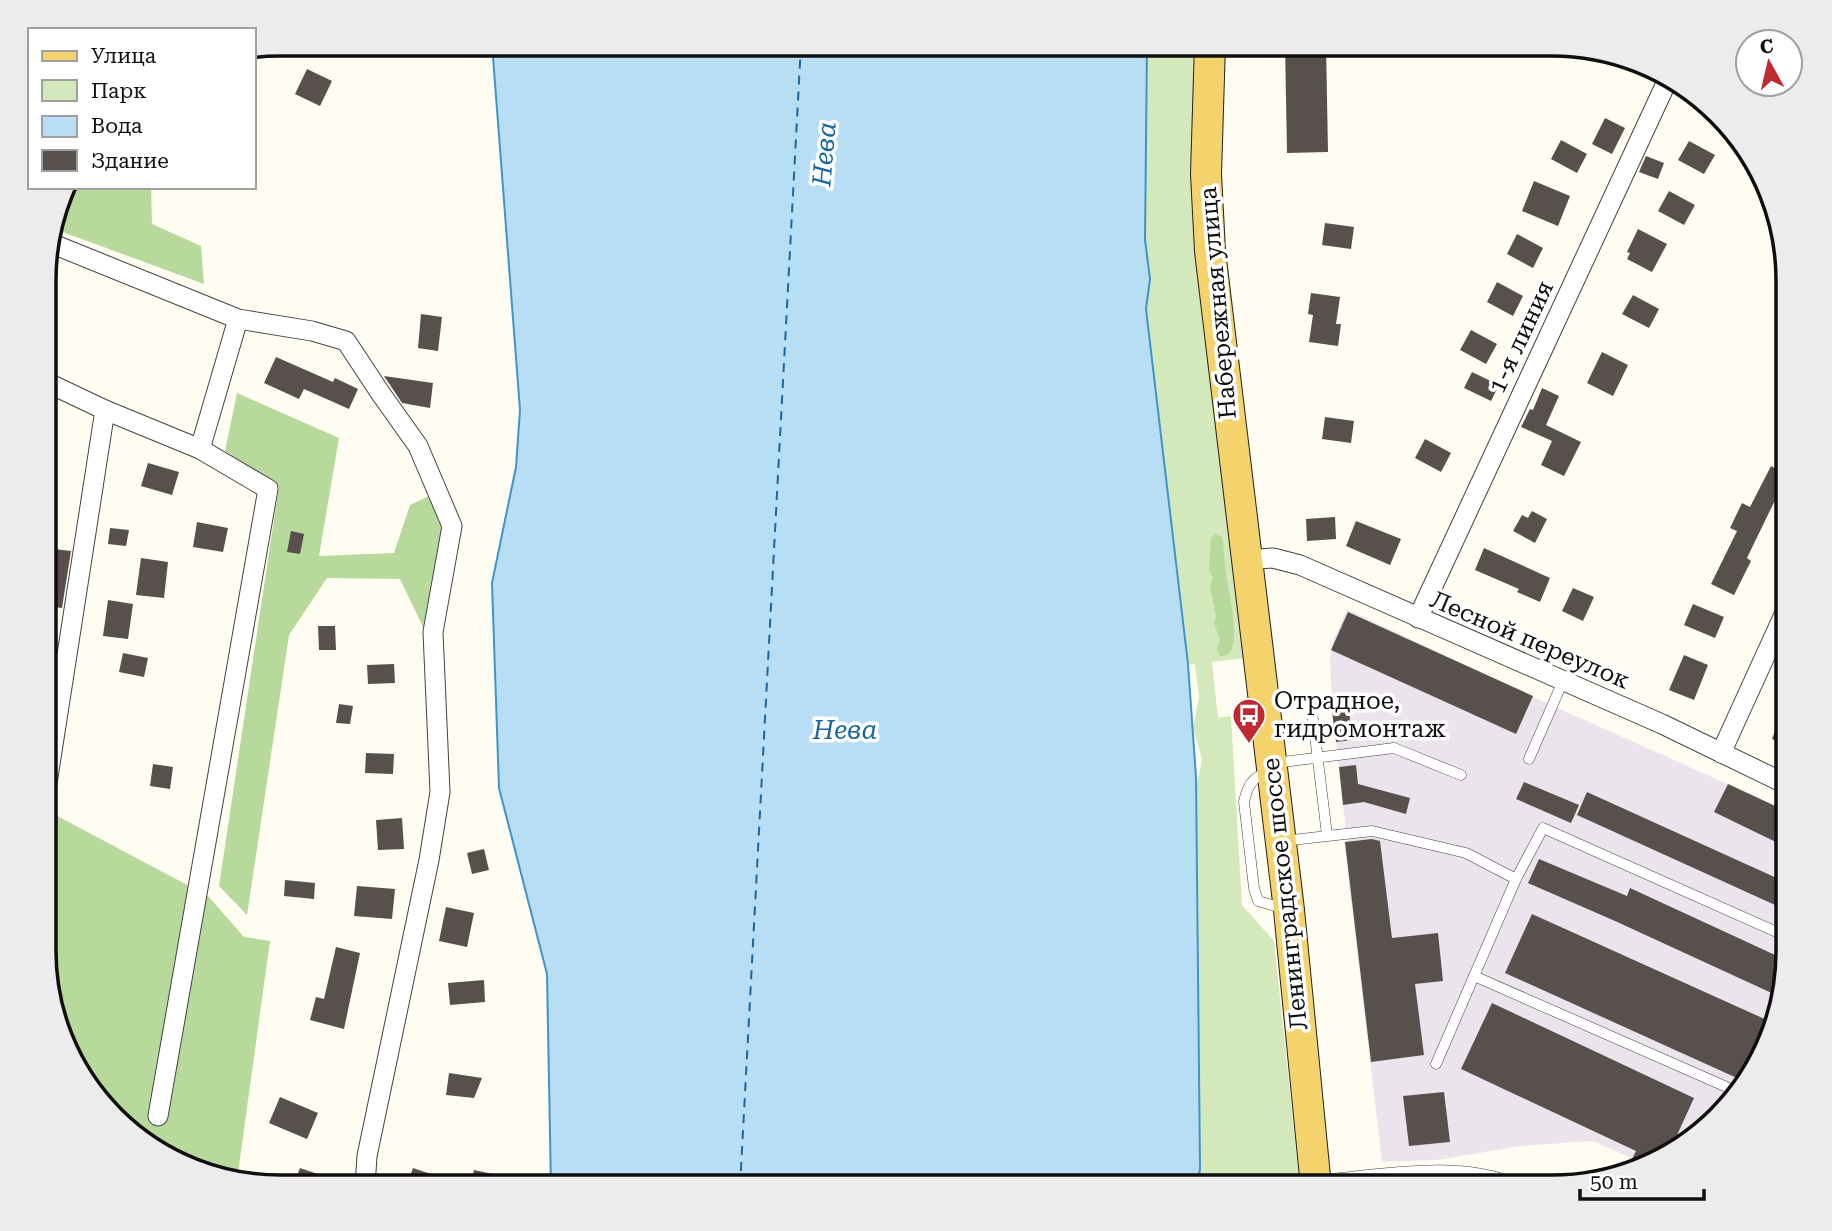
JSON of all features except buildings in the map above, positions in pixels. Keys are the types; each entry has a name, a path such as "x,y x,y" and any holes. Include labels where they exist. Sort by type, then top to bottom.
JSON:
{"main road":[{"name":"Набережная улица","path":"1210,56 1206,174 1210,251 1247,560"},
{"name":"Ленинградское шоссе","path":"1247,560 1289,910 1315,1175"}],"street":[{"name":"1-я линия","path":"1418,618 1664,87"},
{"path":"59,246 238,319 312,331 346,341 418,446 452,526 433,632 440,792 429,860 367,1156 366,1175"},
{"path":"201,449 238,319"},
{"path":"56,387 201,449 268,489 158,1116"},
{"path":"56,726 105,410"},
{"name":"Лесной переулок","path":"1247,560 1273,558 1300,565 1563,681 1776,779"},
{"path":"1721,753 1776,632"}],"lane":[{"path":"1530,759 1563,681"},
{"path":"1313,719 1327,835"},
{"path":"1289,910 1258,901 1254,888 1244,802 1246,790 1257,775 1271,767 1317,757 1394,748 1461,775"},
{"path":"1436,1064 1516,879 1542,828 1776,932"},
{"path":"1280,841 1372,831 1466,853 1516,879"},
{"path":"1474,976 1729,1088"},
{"path":"1392,1175 1473,1171 1489,1174"}],"shaded area":[{"path":"1347,609 1533,697 1776,806 1776,966 1772,995 1753,1050 1738,1076 1710,1109 1688,1129 1651,1152 1627,1162 1629,1157 1593,1141 1521,1146 1438,1160 1382,1162 1344,842 1347,841 1332,704 1330,660 1333,641"}],"green space":[{"path":"1147,56 1196,56 1192,174 1245,658 1212,662 1218,718 1231,716 1242,905 1274,941 1299,1175 1199,1175 1196,787 1202,760 1193,727 1199,697 1195,664 1188,664 1146,309 1150,279 1145,240"},
{"path":"75,189 151,189 152,224 201,246 204,284 62,232"},
{"path":"237,393 339,438 319,556 394,553 410,505 429,496 443,532 425,631 400,579 327,578 289,635 247,915 219,886 279,486 225,451"},
{"path":"1216,534 1222,537 1234,630 1231,650 1222,656 1217,648 1220,640 1214,623 1216,616 1210,586 1213,578 1209,569 1211,538"},
{"path":"56,815 208,896 244,937 270,941 238,1171 236,1171 181,1152 155,1137 122,1109 102,1087 86,1063 68,1023 58,980"}],"water":[{"name":"Нева","path":"493,56 1147,56 1145,240 1150,279 1146,309 1188,664 1196,777 1199,1175 551,1175 547,974 499,788 492,583 516,467 520,410"}],"ferry route":[{"path":"741,1175 800,56"}],"place":[{"name":"Отрадное, гидромонтаж","path":"1249,745"}]}
